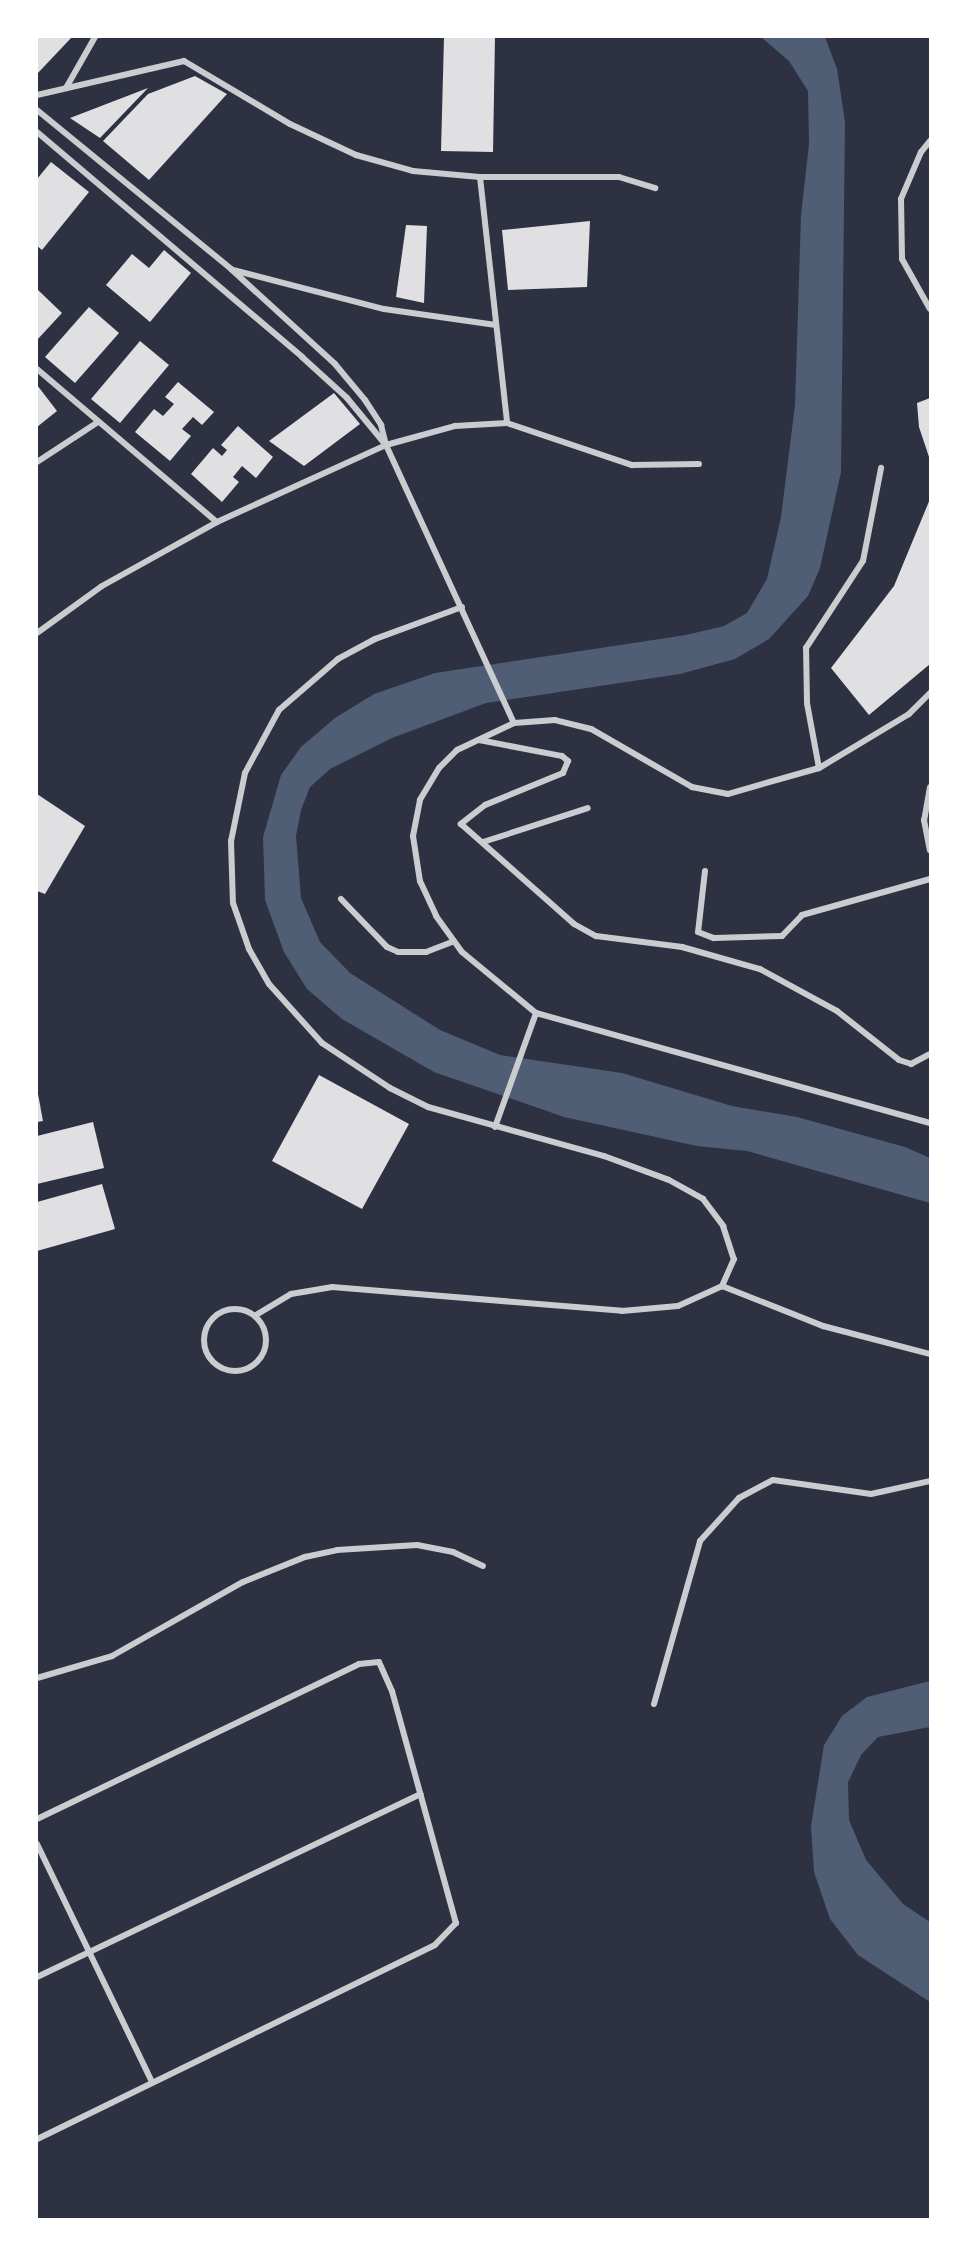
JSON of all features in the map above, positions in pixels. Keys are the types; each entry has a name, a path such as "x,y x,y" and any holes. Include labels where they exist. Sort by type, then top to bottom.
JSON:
{"street":[{"path":"66,88 95,37"},
{"path":"37,95 184,61 290,124 356,155 413,171 480,177 619,177 655,188"},
{"path":"37,110 231,269 335,365 373,410 386,445 463,607 513,723"},
{"path":"37,132 302,357 347,398 386,445"},
{"path":"930,141 901,199 902,259 930,309"},
{"path":"480,177 507,423"},
{"path":"231,269 384,309 496,325"},
{"path":"37,369 217,522"},
{"path":"37,462 98,422"},
{"path":"37,633 102,586 217,522 386,445 455,426 507,423 632,465 699,464"},
{"path":"819,768 807,703 806,649 863,561 881,468"},
{"path":"256,1315 292,1294 332,1287 622,1311 678,1306 722,1286 734,1259 723,1226 703,1199 669,1180 604,1156 428,1107 322,1043 269,984 249,949 233,903 231,841 245,773 279,710 338,659 375,639 463,607"},
{"path":"930,693 909,714 819,768 728,794 692,788 591,729 555,720 513,723 457,750 439,768 420,800 413,836 421,881 454,941 536,1013 930,1122"},
{"path":"478,740 562,755 568,761 563,773 485,805 461,824 551,907 596,936 722,955 760,969 837,1011 899,1060 911,1064 930,1054"},
{"path":"930,787 925,820 930,850"},
{"path":"483,842 588,808"},
{"path":"705,871 698,932 714,939 782,936 803,915 930,880"},
{"path":"341,899 387,947 398,952 426,952 454,941"},
{"path":"495,1127 536,1013"},
{"path":"722,1286 823,1326 930,1354"},
{"path":"238,1308 256,1315 267,1332 265,1352 252,1367 232,1372 214,1364 204,1347 205,1327 219,1312 238,1308"},
{"path":"654,1704 700,1541 739,1498 773,1480 871,1494 930,1481"},
{"path":"37,1678 112,1656 232,1587 305,1557 338,1550 417,1545 453,1552 483,1566"},
{"path":"37,1819 359,1664 379,1662 385,1669 456,1923 435,1945 37,2139"},
{"path":"37,1977 421,1794"},
{"path":"37,1844 152,2082"}],"water":[{"path":"761,37 825,37 837,69 845,122 841,472 820,568 808,596 769,639 735,659 680,674 486,703 392,738 330,769 310,787 301,810 296,836 301,898 320,942 350,973 440,1030 500,1055 622,1073 732,1106 797,1117 905,1147 930,1158 930,1203 747,1151 697,1146 564,1117 434,1072 342,1019 307,989 284,952 265,900 263,837 281,775 301,747 335,718 374,694 435,673 686,635 724,626 747,613 767,579 781,517 795,405 801,215 809,144 808,91 789,61"},
{"path":"930,1681 930,1727 878,1737 861,1755 848,1782 849,1820 866,1860 903,1904 930,1922 930,2002 858,1955 830,1919 814,1872 811,1826 824,1745 842,1716 867,1697"}],"building":[{"path":"37,37 72,37 37,74"},
{"path":"444,37 495,37 493,152 441,151"},
{"path":"195,76 227,94 149,180 103,141 148,94"},
{"path":"148,88 100,138 70,118"},
{"path":"51,162 89,192 42,250 37,246 37,179"},
{"path":"590,221 587,287 508,290 502,230"},
{"path":"406,225 427,226 424,303 396,297"},
{"path":"164,250 191,273 150,322 106,285 132,254 149,268"},
{"path":"37,289 62,313 37,340"},
{"path":"89,307 119,333 75,383 45,357"},
{"path":"140,341 169,365 120,423 91,399"},
{"path":"178,382 214,412 202,425 193,417 182,429 191,436 170,461 135,432 154,409 163,416 174,404 165,397"},
{"path":"37,385 57,411 37,427"},
{"path":"334,393 360,424 304,466 269,441"},
{"path":"930,398 930,460 919,427 917,403"},
{"path":"238,426 273,457 256,478 242,466 233,477 239,482 222,502 191,474 213,448 222,456 227,450 221,445"},
{"path":"930,499 930,664 869,715 831,668 894,586"},
{"path":"37,794 85,826 45,894 37,891"},
{"path":"319,1075 409,1124 362,1209 272,1161"},
{"path":"37,1095 43,1121 37,1122"},
{"path":"93,1122 104,1168 37,1184 37,1136"},
{"path":"102,1184 115,1229 37,1251 37,1202"}]}
